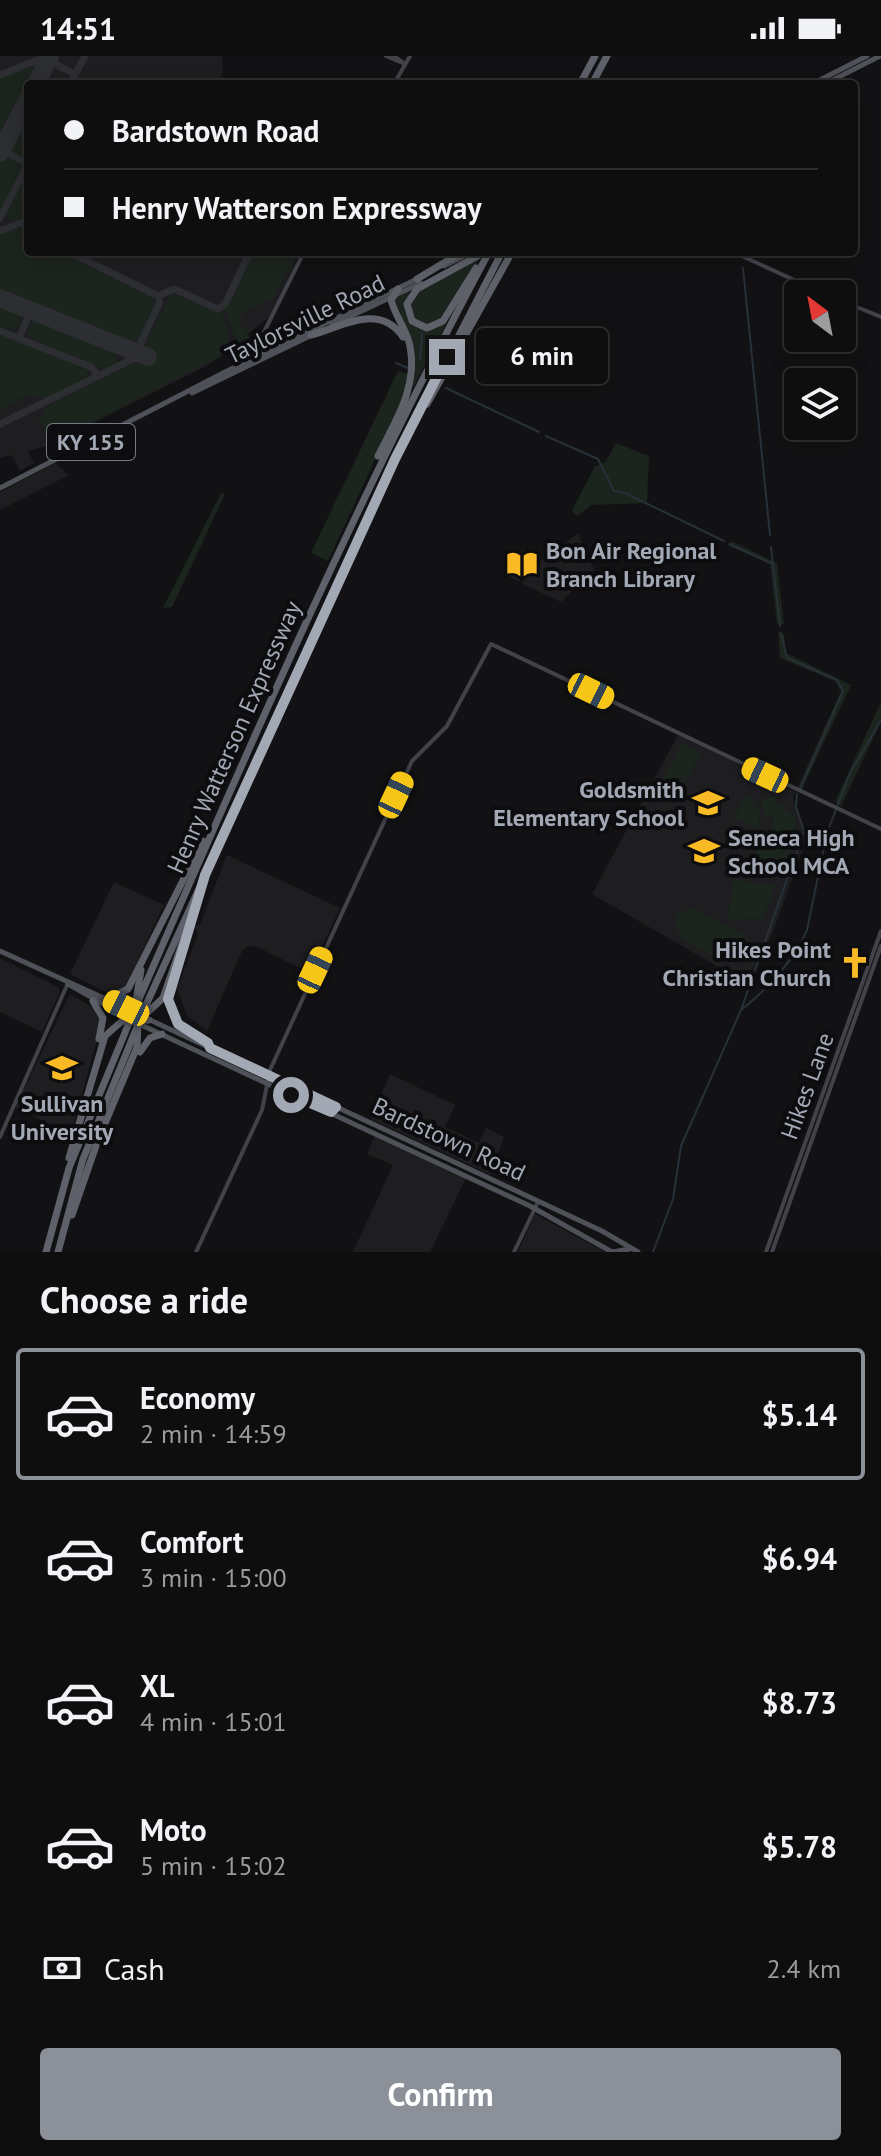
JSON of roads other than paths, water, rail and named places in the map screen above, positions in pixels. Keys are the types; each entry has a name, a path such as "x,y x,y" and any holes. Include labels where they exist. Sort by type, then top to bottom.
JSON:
{"highway":[{"path":"582,80 595,56"},
{"path":"597,80 608,56"},
{"path":"417,279 455,256"},
{"path":"482,256 414,291 407,304 412,321 427,328 441,323 485,256"},
{"name":"Henry Watterson Expressway","path":"58,1252 92,1132 138,1021 139,999 219,815 364,499 485,256"},
{"name":"Henry Watterson Expressway","path":"46,1252 69,1168 407,435 500,256"},
{"path":"407,435 452,363 510,256"},
{"path":"364,499 367,481 410,389 413,369 410,354 391,298 398,289"},
{"path":"311,335 358,319 379,318 398,330 410,354"},
{"path":"108,999 124,994 219,815"},
{"path":"205,875 168,999 173,1016 210,1048"},
{"path":"67,1219 137,1047 136,994 142,964"},
{"path":"94,1065 108,1031 138,1021 160,1003 172,979"},
{"path":"69,1168 69,1153 104,1021 93,1001"},
{"path":"124,1011 138,1021"},
{"path":"125,1079 147,1040 162,1034"}],"main road":[{"path":"820,80 867,56"},
{"path":"833,80 880,56"},
{"name":"Taylorsville Road","path":"0,488 464,256"},
{"name":"Taylorsville Road","path":"263,356 482,256"},
{"path":"327,327 343,314"},
{"path":"0,951 108,999 124,1011"},
{"path":"68,983 93,1001 124,1011"},
{"name":"Bardstown Road","path":"138,1021 269,1085 334,1110"},
{"name":"Bardstown Road","path":"138,1021 210,1048 536,1205 608,1234 636,1251"},
{"name":"Bardstown Road","path":"536,1205 612,1252"},
{"path":"608,1234 614,1246 612,1252"},
{"path":"612,1252 619,1248 636,1251"}],"street":[{"path":"386,56 405,64"},
{"path":"394,56 405,64"},
{"path":"396,80 410,56"},
{"path":"263,356 259,342 302,256"},
{"path":"742,256 794,280"},
{"path":"856,307 881,317"},
{"path":"196,1252 262,1110 269,1076 412,761 447,726 491,644 881,829"},
{"name":"Hikes Lane","path":"769,1252 881,931"},
{"name":"Hikes Lane","path":"769,1252 881,946"},
{"path":"0,1137 68,983"},
{"path":"514,1252 536,1205"}],"waterway":[{"path":"743,268 770,535"},
{"path":"420,360 422,334"},
{"path":"396,363 408,368"},
{"path":"446,388 539,432"},
{"path":"546,436 598,459 614,491 625,493 724,541"},
{"path":"729,544 773,564 780,626"},
{"path":"771,547 773,564"},
{"path":"781,633 787,658 837,680 843,691 800,789"},
{"path":"653,1252 673,1199 681,1146 741,1010 779,974 807,930 827,833 850,773 881,720"},
{"path":"741,1010 804,831 796,807 797,794"}],"place":[{"name":"Bon Air Regional Branch Library","path":"522,564"},
{"name":"Goldsmith Elementary School","path":"708,803"},
{"name":"Seneca High School MCA","path":"704,851"},
{"name":"Hikes Point Christian Church","path":"855,963"},
{"name":"Sullivan University","path":"62,1068"}]}
